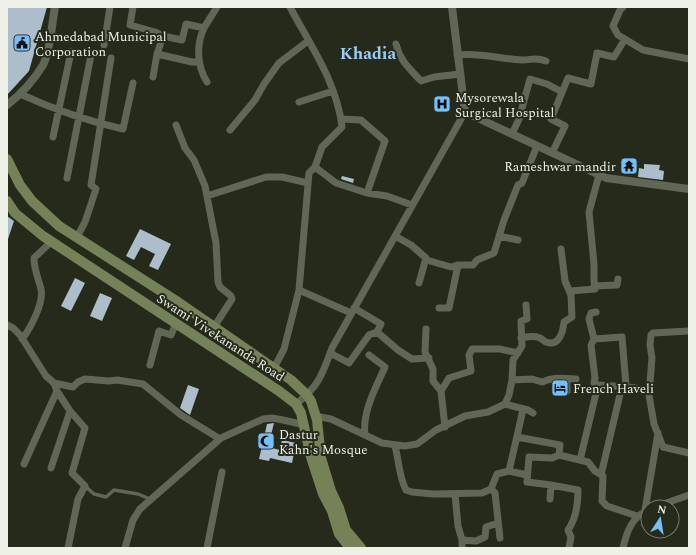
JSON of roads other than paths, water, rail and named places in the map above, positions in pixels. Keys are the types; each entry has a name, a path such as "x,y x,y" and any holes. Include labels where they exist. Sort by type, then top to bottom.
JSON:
{"main road":[{"path":"7,160 20,185 32,201 59,226 178,302 291,380 307,395 311,401 315,416 321,458 331,491 339,508 346,530 360,548"},
{"name":"Swami Vivekananda Road","path":"7,201 15,213 52,242 279,391 296,404 301,412 305,425 311,457 323,494 332,511 339,534 350,548"}],"street":[{"path":"7,105 20,94 44,65 55,7"},
{"path":"104,45 110,7"},
{"path":"133,7 130,25 155,32 163,36 182,40 186,24 204,28"},
{"path":"274,368 284,350 300,290 309,173 315,167 322,147 342,126 333,91 322,63 308,41 290,7"},
{"path":"296,404 307,395 319,380 330,353 353,310 465,112 452,7"},
{"path":"623,7 620,10 613,26 618,35 643,50 689,59"},
{"path":"207,82 203,76 199,62 199,46 204,28 216,8"},
{"path":"153,77 157,54 163,36"},
{"path":"552,153 565,126 551,119 568,78 591,84 597,53 614,57 625,39"},
{"path":"230,130 255,100 279,63 308,41"},
{"path":"396,44 399,55 409,69 421,81 434,77 460,74"},
{"path":"53,137 71,52"},
{"path":"457,55 471,53 498,58 522,60 538,58 546,61"},
{"path":"157,54 192,62 199,62"},
{"path":"67,178 91,55"},
{"path":"77,237 96,189 91,185 111,58"},
{"path":"512,134 520,119 530,79 547,84 562,92"},
{"path":"20,94 79,118 123,129 133,83"},
{"path":"299,102 333,91"},
{"path":"465,112 606,178 689,189"},
{"path":"341,119 361,120 385,141 367,193"},
{"path":"176,125 185,148 194,160 205,186 216,243 218,282 220,287 230,294 232,299 214,327"},
{"path":"430,261 451,267 458,265 473,265 477,260 494,253 504,220 518,185 522,183 537,146"},
{"path":"315,167 336,183 367,193 387,196 412,205"},
{"path":"570,291 595,289 589,212 599,175"},
{"path":"207,196 266,177 282,177 308,183"},
{"path":"395,236 411,245 426,258 419,283"},
{"path":"499,236 518,240"},
{"path":"22,339 30,330 34,322 41,291 34,265 34,258 52,242"},
{"path":"521,338 536,337 546,342 553,343 559,339 563,332 564,322 572,318 570,291 565,281 561,249"},
{"path":"439,308 449,308 458,265"},
{"path":"594,286 617,285 618,279"},
{"path":"300,290 353,310 381,324 377,332 369,335 349,363 330,353"},
{"path":"315,416 331,419 382,443 395,446 405,446 417,444 436,430 445,427 465,416 488,412 505,404 509,395 512,380 513,360 522,346 521,321 527,318 526,305"},
{"path":"596,312 591,313 588,319 594,338 591,345 595,378 594,382 598,385 624,386 649,390"},
{"path":"150,364 159,331 171,335 176,323"},
{"path":"7,326 13,328 22,339 46,376 54,384 70,411 85,428 72,473 85,486 78,499 68,548"},
{"path":"426,329 425,352 433,369 433,381 441,391 445,427"},
{"path":"689,331 653,333 651,336 650,345 651,369 649,390 654,424 663,447 689,453"},
{"path":"377,332 398,350 412,359 429,358"},
{"path":"594,338 622,338 624,386 601,475"},
{"path":"441,391 449,378 471,370 469,355 472,349 500,349 518,353"},
{"path":"365,435 364,426 372,395 385,367 369,355"},
{"path":"512,380 532,379 542,382 551,378 560,377 576,379"},
{"path":"54,384 73,387 78,382 85,379 109,381 117,380 143,384 186,418 220,440"},
{"path":"567,379 567,391"},
{"path":"580,460 598,385"},
{"path":"24,464 57,391"},
{"path":"505,404 528,410 533,413"},
{"path":"509,471 522,409"},
{"path":"51,468 70,411"},
{"path":"125,548 133,520 140,509 220,440 263,419 272,418 305,425"},
{"path":"649,499 658,432"},
{"path":"517,437 560,445 559,455"},
{"path":"395,446 400,475 406,490 412,492 455,494 482,493 491,489 497,474 503,474 509,471 527,475"},
{"path":"569,548 571,537 568,530 576,513 579,488 527,482 529,457 552,458 559,455 588,462 603,476 602,501 608,506 637,516"},
{"path":"208,548 222,472"},
{"path":"550,499 551,485"},
{"path":"491,489 495,493 500,538"},
{"path":"455,494 458,526 462,544 476,541 485,537 486,527 498,523"},
{"path":"678,499 689,495"},
{"path":"623,548 626,535 637,516 640,514"}],"lane":[{"path":"85,486 94,494 106,497 114,490 138,494 151,499"}],"place":[{"name":"Ahmedabad Municipal Corporation","path":"22,43"},
{"name":"Mysorewala Surgical Hospital","path":"442,104"},
{"name":"Rameshwar mandir","path":"629,166"},
{"name":"French Haveli","path":"560,388"},
{"name":"Dastur Kahn's Mosque","path":"266,441"}],"district":[{"name":"Khadia","path":"368,53"}]}
